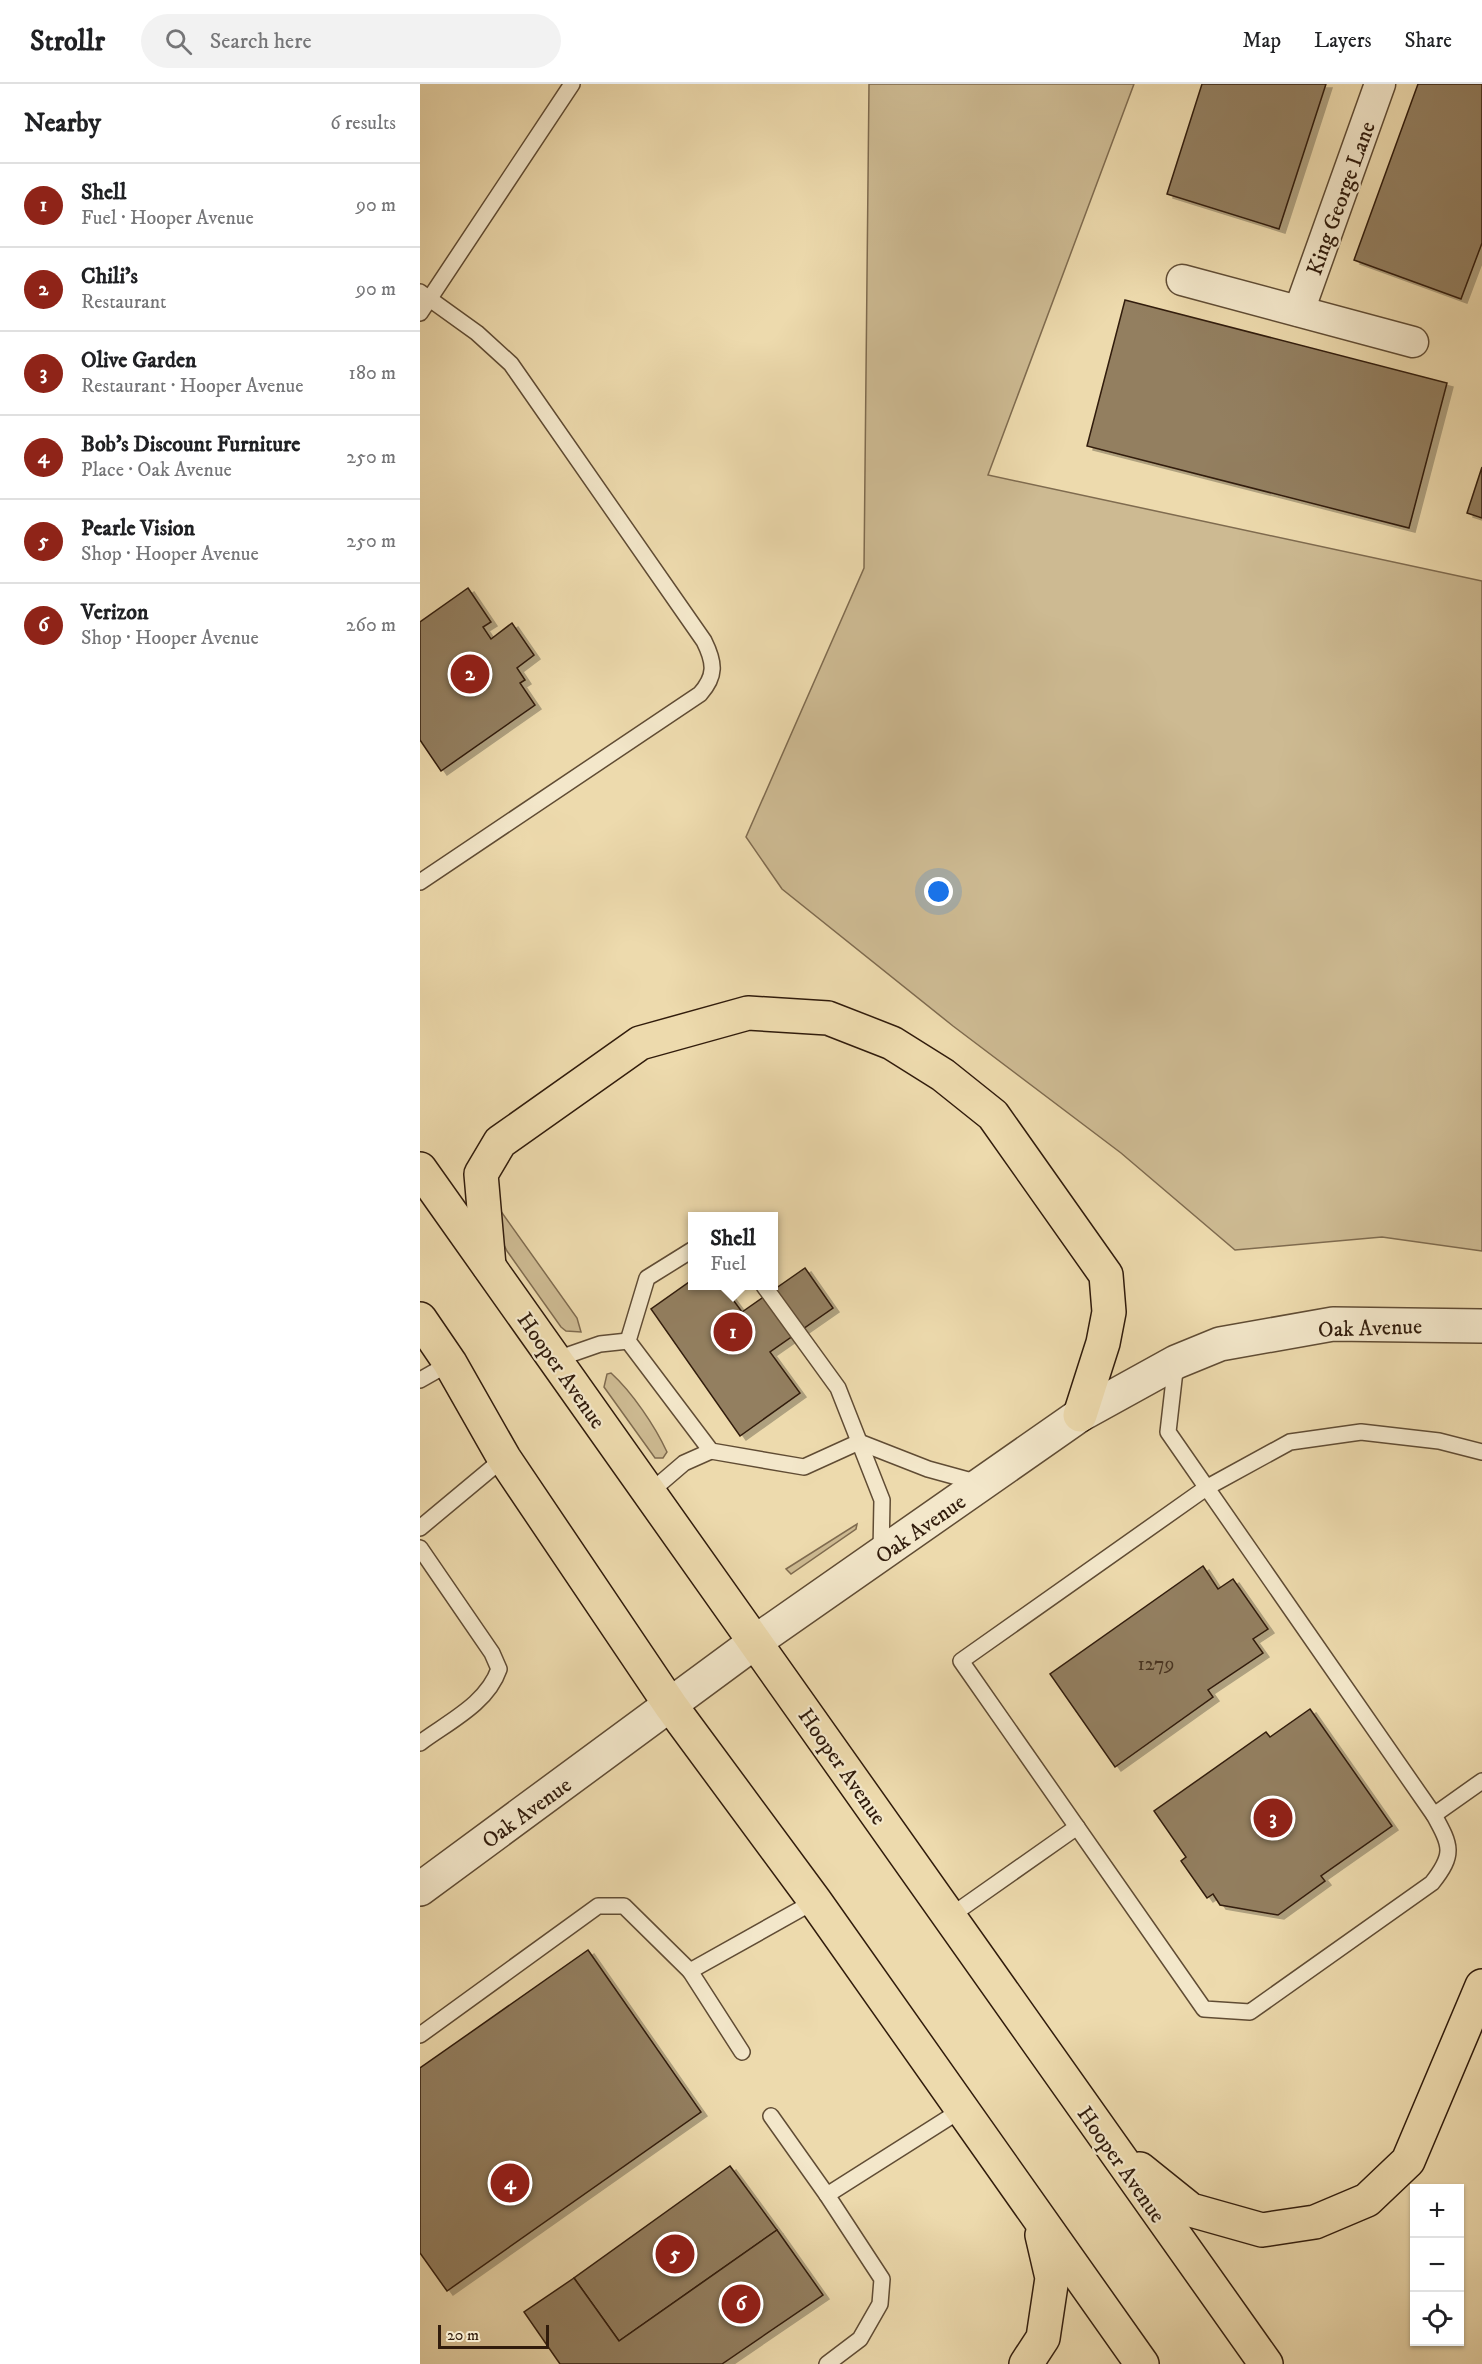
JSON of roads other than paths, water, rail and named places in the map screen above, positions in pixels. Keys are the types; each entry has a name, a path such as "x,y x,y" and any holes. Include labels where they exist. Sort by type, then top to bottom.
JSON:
{"main road":[{"path":"489,1268 481,1174 500,1142 640,1043 748,1012 828,1018 892,1043 943,1075 993,1115 1106,1275 1109,1312 1103,1343 1080,1415"},
{"name":"Hooper Avenue","path":"420,1169 1106,2142 1266,2364"},
{"path":"420,1319 450,1363 504,1458 671,1706 814,1901 1142,2364"},
{"path":"1106,2142 1191,2210 1262,2230 1315,2222 1367,2200 1408,2161 1482,1986"},
{"path":"1026,2364 1043,2337 1052,2278 1038,2219"}],"street":[{"name":"King George Lane","path":"1299,311 1380,84"},
{"path":"1182,280 1413,342"},
{"name":"Oak Avenue","path":"420,1889 755,1642 1080,1415 1176,1362 1220,1344 1333,1324 1482,1326"}],"lane":[{"path":"420,313 425,295 572,84"},
{"path":"421,881 700,694 709,683 712,670 711,655 704,642 511,364 477,333 425,295"},
{"path":"628,1341 647,1278 688,1253"},
{"path":"767,1290 838,1388 882,1500 880,1556"},
{"path":"554,1360 600,1344 628,1341"},
{"path":"628,1341 711,1450"},
{"path":"1176,1362 1168,1432 1206,1488 1434,1815 1448,1841 1446,1865 1432,1884 1250,2012 1204,2008 961,1661 1206,1488 1290,1442 1361,1432 1439,1441 1482,1452"},
{"path":"420,1380 450,1363"},
{"path":"649,1493 684,1463 711,1450 804,1467 859,1442 928,1469 982,1484"},
{"path":"420,1528 504,1458"},
{"path":"420,1548 492,1653 499,1669 494,1683 482,1698 420,1743"},
{"path":"1434,1815 1482,1781"},
{"path":"949,1917 1077,1827"},
{"path":"690,1971 814,1901"},
{"path":"420,2035 598,1906 624,1906 690,1971 742,2052"},
{"path":"827,2195 961,2110"},
{"path":"771,2116 827,2195 882,2279 880,2304 860,2339 827,2364"}],"place":[{"name":"Chili's","path":"470,674"},
{"name":"Shell","path":"733,1332"},
{"name":"Olive Garden","path":"1273,1818"},
{"name":"Bob's Discount Furniture","path":"510,2183"},
{"name":"Pearle Vision","path":"675,2254"},
{"name":"Verizon","path":"741,2304"}]}
